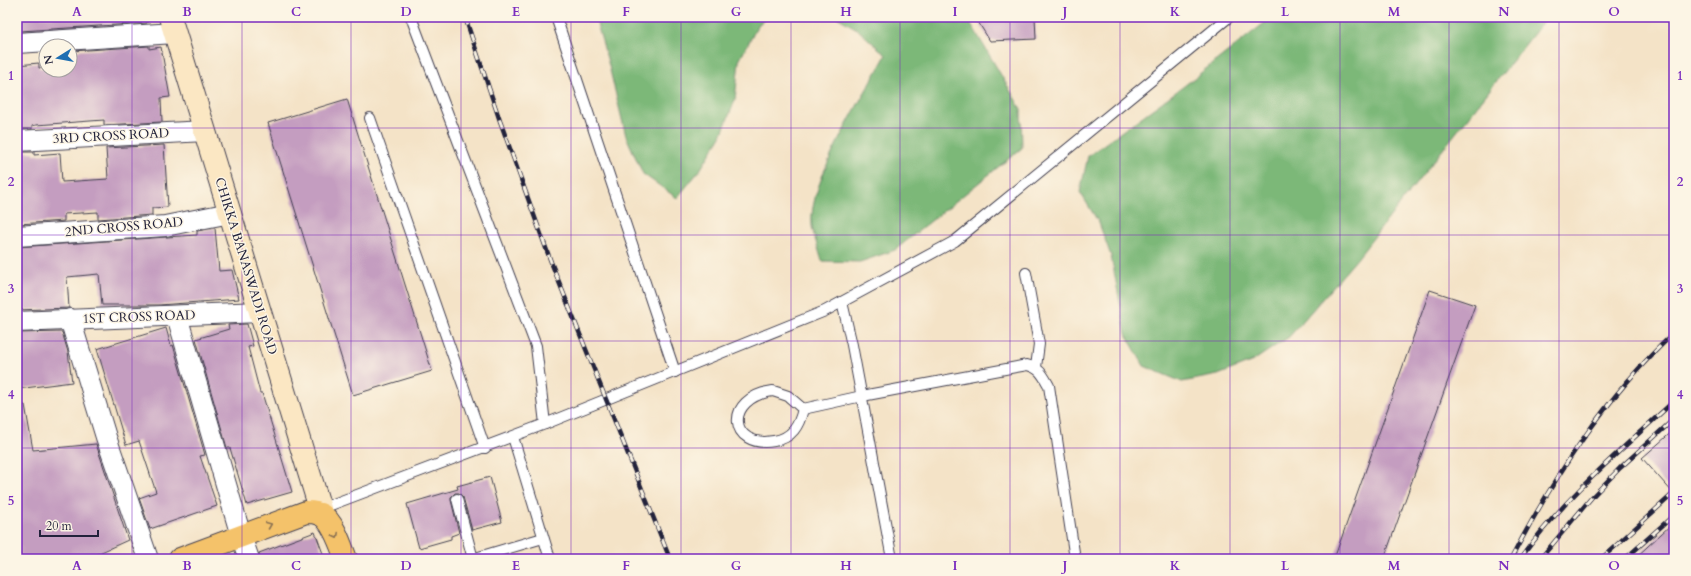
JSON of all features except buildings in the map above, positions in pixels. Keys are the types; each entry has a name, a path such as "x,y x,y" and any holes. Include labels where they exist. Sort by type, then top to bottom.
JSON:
{"main road":[{"name":"CHIKKA BANASWADI ROAD","path":"173,25 321,512"},
{"path":"180,559 300,513 321,512 330,525 346,559"}],"street":[{"path":"17,43 173,25"},
{"name":"3RD CROSS ROAD","path":"17,141 206,131"},
{"name":"2ND CROSS ROAD","path":"17,236 165,226 230,213"},
{"name":"1ST CROSS ROAD","path":"17,322 260,312"},
{"path":"177,316 249,559"},
{"path":"70,319 106,437 148,559"}],"lane":[{"path":"411,17 536,346 545,424"},
{"path":"556,17 675,372"},
{"path":"321,512 485,448 825,311 955,241 1229,17"},
{"path":"370,118 485,448"},
{"path":"1026,273 1040,344 1036,367"},
{"path":"842,302 862,396 892,559"},
{"path":"803,410 862,396 1027,365 1036,367 1042,372 1049,386 1075,559"},
{"path":"773,392 788,396 803,410 796,428 788,437 777,441 763,443 754,442 741,431 738,421 739,412 744,403 764,393 773,392"},
{"path":"512,437 550,559"},
{"path":"457,499 472,559 544,538"}],"green space":[{"path":"595,17 767,17 758,25 739,61 735,100 721,136 700,170 677,198 643,174 626,136 608,62"},
{"path":"837,17 967,17 1021,109 1022,148 895,250 860,262 822,261 812,226 813,208 818,187 839,139 886,55 857,29"},
{"path":"1272,17 1547,17 1356,260 1289,337 1253,361 1218,375 1182,382 1144,366 1126,334 1111,256 1099,223 1080,192 1088,156 1184,86"}],"railway":[{"path":"465,17 500,121 551,262 670,559"},
{"path":"1511,559 1563,468 1603,411 1625,384 1674,333"},
{"path":"1520,559 1573,496 1674,401"},
{"path":"1540,559 1592,497 1620,468 1674,419"},
{"path":"1601,559 1674,493"},
{"path":"1625,559 1674,515"}]}
